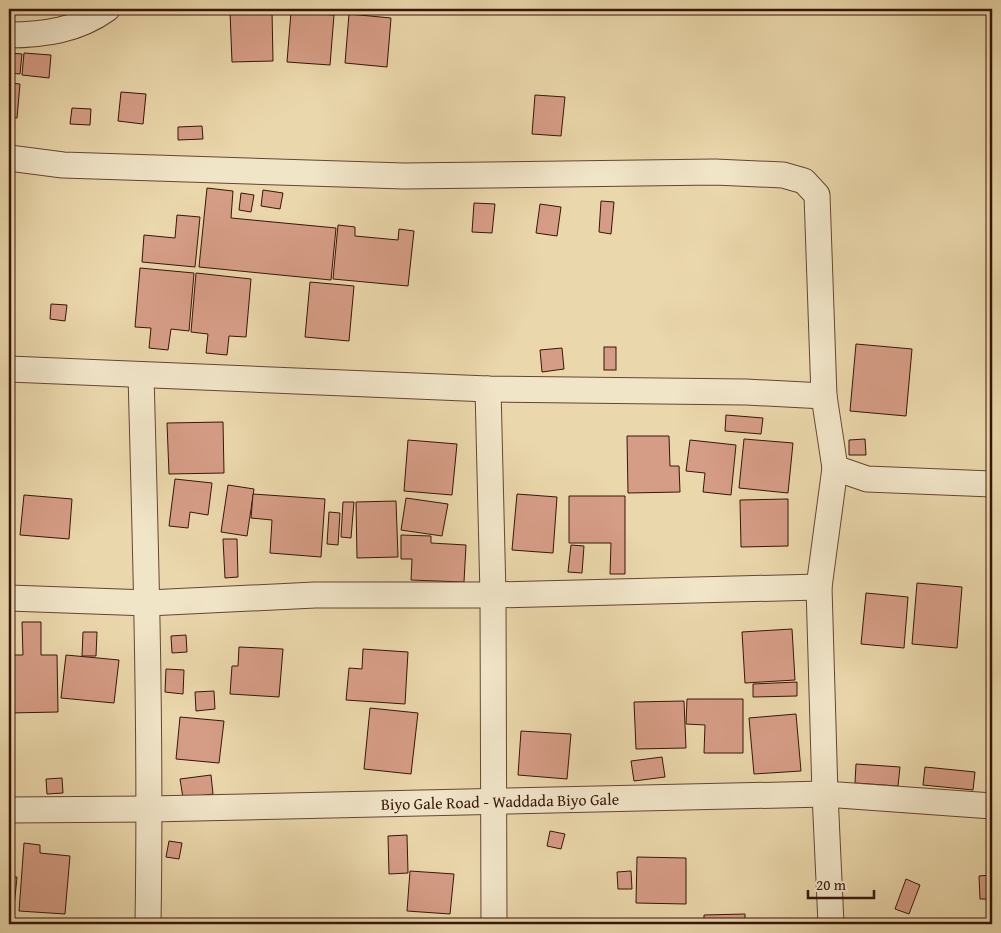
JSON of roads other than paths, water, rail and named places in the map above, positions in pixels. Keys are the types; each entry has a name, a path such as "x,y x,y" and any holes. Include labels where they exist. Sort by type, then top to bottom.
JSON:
{"street":[{"path":"9,35 40,35 90,21 107,9"},
{"path":"9,158 64,165 404,176 715,172 783,175 804,181 817,195 824,396 835,468 819,587 825,794 832,924"},
{"path":"9,369 488,389 755,392 824,396"},
{"path":"141,375 148,603 150,809 148,924"},
{"path":"488,389 493,595 494,924"},
{"path":"835,468 867,479 992,484"},
{"path":"9,598 148,603 315,595 493,595 819,587"},
{"name":"Biyo Gale Road - Waddada Biyo Gale","path":"9,810 150,809 825,794 992,806"}]}
